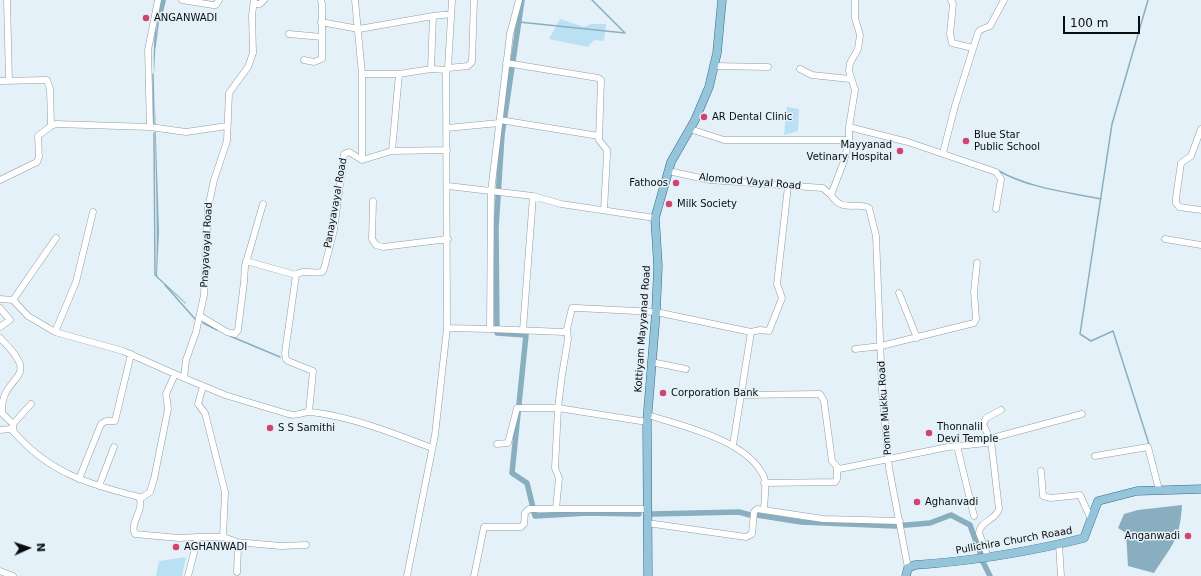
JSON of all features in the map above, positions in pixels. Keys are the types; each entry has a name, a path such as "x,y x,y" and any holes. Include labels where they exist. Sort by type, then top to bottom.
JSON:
{"main road":[{"name":"Kottiyam Mayyanad Road","path":"648,576 647,418 656,312 658,266 655,218 671,162 690,129 704,100 717,53 722,0"},
{"name":"Pullichira Church Roaad","path":"907,572 915,566 988,557 1084,538 1098,501 1137,491 1201,489"}],"street":[{"path":"7,0 9,81"},
{"path":"150,128 148,50 158,0"},
{"path":"182,0 216,5 219,0"},
{"path":"254,2 260,4 264,0"},
{"path":"304,60 314,62 322,59 321,0"},
{"path":"355,0 359,29 362,74 362,160"},
{"path":"407,576 432,448 447,328 447,69 452,0"},
{"path":"362,74 399,74 431,69 447,69 468,66 472,62 474,0"},
{"path":"490,329 491,192 510,34 519,0"},
{"path":"831,195 844,161 849,140 849,127 855,90 850,79 849,71 850,63 858,49 860,35 855,18 856,0"},
{"path":"951,0 953,4 950,39 952,43 973,48"},
{"path":"943,153 955,106 980,30 990,26 1004,0"},
{"name":"Pnayavayal Road","path":"184,378 186,360 200,316 204,295 208,208 214,180 227,141 230,89 248,66 253,54 251,24 254,2"},
{"path":"321,22 359,29 451,14"},
{"path":"431,69 433,16"},
{"path":"289,34 322,37"},
{"path":"506,63 598,78 602,84 599,136 601,144 607,150 604,210"},
{"path":"714,66 768,67"},
{"path":"800,69 812,75 850,79"},
{"path":"392,151 399,74"},
{"path":"0,81 46,80 50,89 51,126"},
{"path":"447,128 499,122 599,136"},
{"path":"0,180 37,162 39,157 38,136 51,126 70,124 150,128 186,132 227,126"},
{"path":"849,127 943,153 998,174 1001,182 996,209"},
{"path":"690,129 724,140 849,140"},
{"path":"1201,129 1192,156 1181,163 1176,203 1179,208 1201,210"},
{"name":"Panayavayal Road","path":"296,275 301,272 322,272 324,269 334,230 343,157 347,152 362,160 392,151 447,150"},
{"name":"Alomood Vayal Road","path":"668,171 710,180 823,188 844,206 866,206 870,213 876,236 881,346"},
{"path":"448,186 533,196 561,204 655,218"},
{"path":"556,509 559,478 555,468 558,408 568,339 570,311 574,308 656,312 751,332 760,330 769,331 782,298 777,284 788,186"},
{"path":"523,330 533,196"},
{"path":"373,201 372,238 376,245 383,247 448,239"},
{"path":"200,316 227,332 235,334 239,324 246,261 263,204"},
{"path":"55,332 78,276 93,212"},
{"path":"13,300 56,238"},
{"path":"1165,239 1201,245"},
{"path":"246,261 296,275 285,356 288,361 313,372 309,412"},
{"name":"Ponne Mukku Road","path":"907,572 900,521 888,458 882,390 881,346 974,323 976,319 974,292 977,263"},
{"path":"899,293 917,338"},
{"path":"0,299 13,300 28,316 55,332 131,354 225,395 288,414 298,416 309,412 366,424 432,448"},
{"path":"0,308 10,320 0,327"},
{"path":"447,328 559,332 564,332 568,328"},
{"path":"732,445 751,332"},
{"path":"0,338 18,359 20,368 16,377 5,389 1,400 2,413 32,451 48,464 79,479 139,497 141,505 133,528 135,534 179,538 223,537 230,538 236,542 281,546 306,545"},
{"path":"855,349 881,346"},
{"path":"79,479 101,424 106,421 115,421 131,354"},
{"path":"651,362 686,369"},
{"path":"140,499 150,492 154,479 168,409 166,394 175,374"},
{"path":"204,386 198,404 205,413 225,492 223,537"},
{"path":"741,395 820,394 824,401 832,461 838,468"},
{"path":"0,430 13,428 31,404"},
{"path":"497,444 508,443 517,408 558,408 647,418 732,445 750,459 761,472 764,483 764,510"},
{"path":"988,557 979,533 979,529 987,520 996,515 999,509 991,441 983,424 986,418 1001,410"},
{"path":"838,468 864,465 888,458 957,446 970,446 991,441 996,437 1082,414"},
{"path":"957,446 974,516"},
{"path":"1095,456 1148,446 1159,490"},
{"path":"99,486 114,447"},
{"path":"764,483 835,482 838,468"},
{"path":"1041,471 1043,496 1051,498 1080,495 1091,519"},
{"path":"474,576 484,527 521,526 524,524 525,513 529,509 647,509"},
{"path":"647,523 746,537 752,534 755,510 822,519 900,521"},
{"path":"188,576 198,537"},
{"path":"236,542 237,572"},
{"path":"1059,544 1061,576"},
{"path":"0,571 13,576"}],"shaded area":[{"path":"157,16 154,75 155,28"},
{"path":"560,19 584,27 591,24 606,24 604,41 594,40 588,47 549,39"},
{"path":"787,107 799,109 798,131 784,135"},
{"path":"155,110 159,231 157,276 186,304 156,277 157,216"},
{"path":"1182,505 1177,535 1154,573 1128,566 1126,533 1118,528 1124,514 1138,510"},
{"path":"186,557 182,576 156,576 159,561"}],"waterway":[{"path":"522,0 502,135 496,228 497,333 526,335 512,473 527,483 535,516 588,513 639,514"},
{"path":"519,22 625,33 592,0"},
{"path":"1148,0 1112,124 1080,334 1091,341 1113,331 1155,463"},
{"path":"159,17 163,1"},
{"path":"155,47 159,17"},
{"path":"153,74 154,125"},
{"path":"154,133 155,275 157,276"},
{"path":"999,171 1023,182 1062,192 1101,199"},
{"path":"165,285 195,319"},
{"path":"203,323 217,330"},
{"path":"230,336 280,357"},
{"path":"652,514 739,512 750,515"},
{"path":"757,515 801,522 895,526 930,523 951,515 970,525 981,555"},
{"path":"983,562 990,576"}],"place":[{"name":"ANGANWADI","path":"146,18"},
{"name":"AR Dental Clinic","path":"704,117"},
{"name":"Blue Star Public School","path":"966,141"},
{"name":"Mayyanad Vetinary Hospital","path":"900,151"},
{"name":"Fathoos","path":"676,183"},
{"name":"Milk Society","path":"669,204"},
{"name":"Corporation Bank","path":"663,393"},
{"name":"S S Samithi","path":"270,428"},
{"name":"Thonnalil Devi Temple","path":"929,433"},
{"name":"Aghanvadi","path":"917,502"},
{"name":"Anganwadi","path":"1188,536"},
{"name":"AGHANWADI","path":"176,547"}]}
